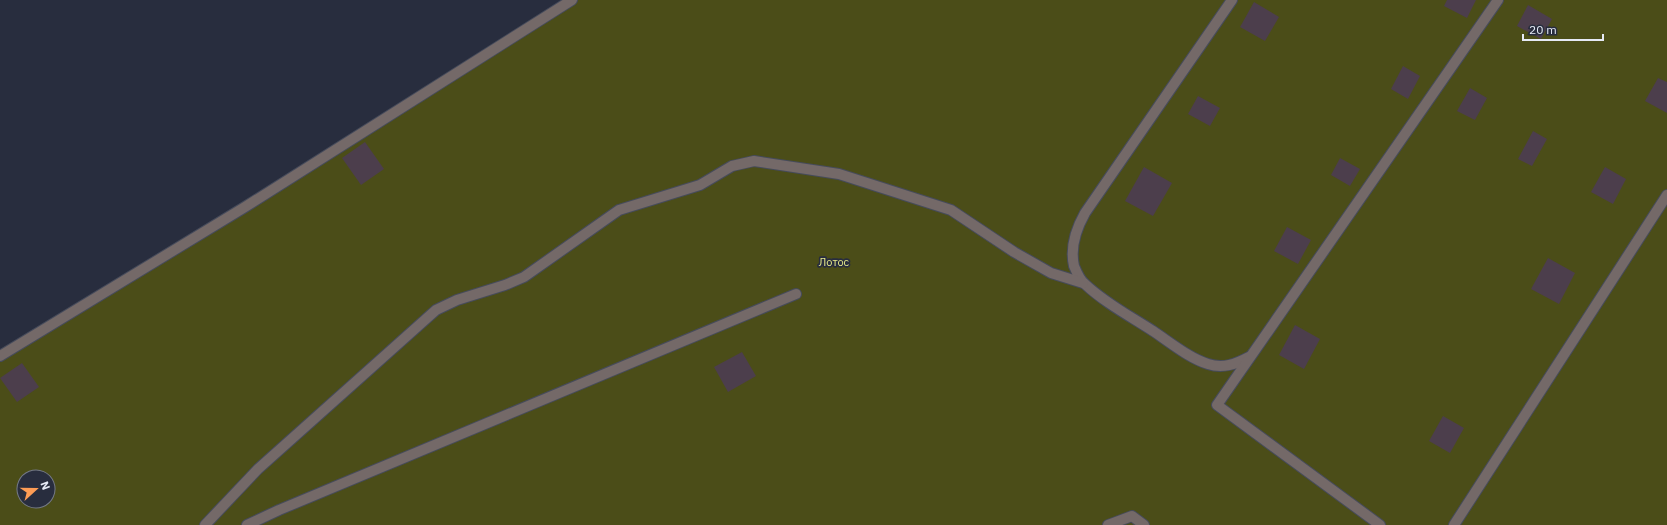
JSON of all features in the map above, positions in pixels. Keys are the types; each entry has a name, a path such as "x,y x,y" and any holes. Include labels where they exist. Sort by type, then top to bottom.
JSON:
{"street":[{"path":"0,356 245,207 572,0"},
{"path":"1083,283 1074,266 1074,247 1077,228 1089,207 1232,0"},
{"path":"1380,525 1217,405 1498,0"},
{"path":"205,525 258,469 436,310 456,300 505,285 524,277 619,210 700,184 732,166 754,161 840,174 951,210 1014,252 1051,273 1083,283 1100,297 1177,347 1209,364 1221,366 1236,364 1251,356"},
{"path":"1454,525 1667,195"},
{"path":"247,525 286,507 796,294"},
{"path":"1108,525 1132,516 1144,525"}],"green space":[{"name":"Лотос","path":"572,0 1667,0 1667,525 0,525 0,356"}],"building":[{"path":"1447,0 1476,0 1467,18 1444,6"},
{"path":"1254,2 1279,17 1265,41 1240,27"},
{"path":"1528,5 1552,19 1541,39 1517,26"},
{"path":"1403,66 1420,76 1408,99 1391,89"},
{"path":"1658,78 1667,82 1667,113 1645,101"},
{"path":"1470,88 1487,98 1475,120 1457,111"},
{"path":"1198,96 1220,108 1210,126 1188,114"},
{"path":"1533,131 1547,139 1532,166 1518,159"},
{"path":"365,142 384,169 361,185 342,158"},
{"path":"1340,158 1360,169 1350,186 1331,175"},
{"path":"1144,167 1172,183 1153,216 1125,201"},
{"path":"1605,167 1626,179 1613,204 1591,192"},
{"path":"1287,227 1311,240 1298,264 1274,251"},
{"path":"1548,258 1575,273 1559,304 1531,289"},
{"path":"1295,325 1320,339 1304,369 1279,355"},
{"path":"742,352 756,376 728,392 714,367"},
{"path":"22,363 39,387 17,402 0,378"},
{"path":"1443,416 1464,428 1450,453 1429,441"}]}
